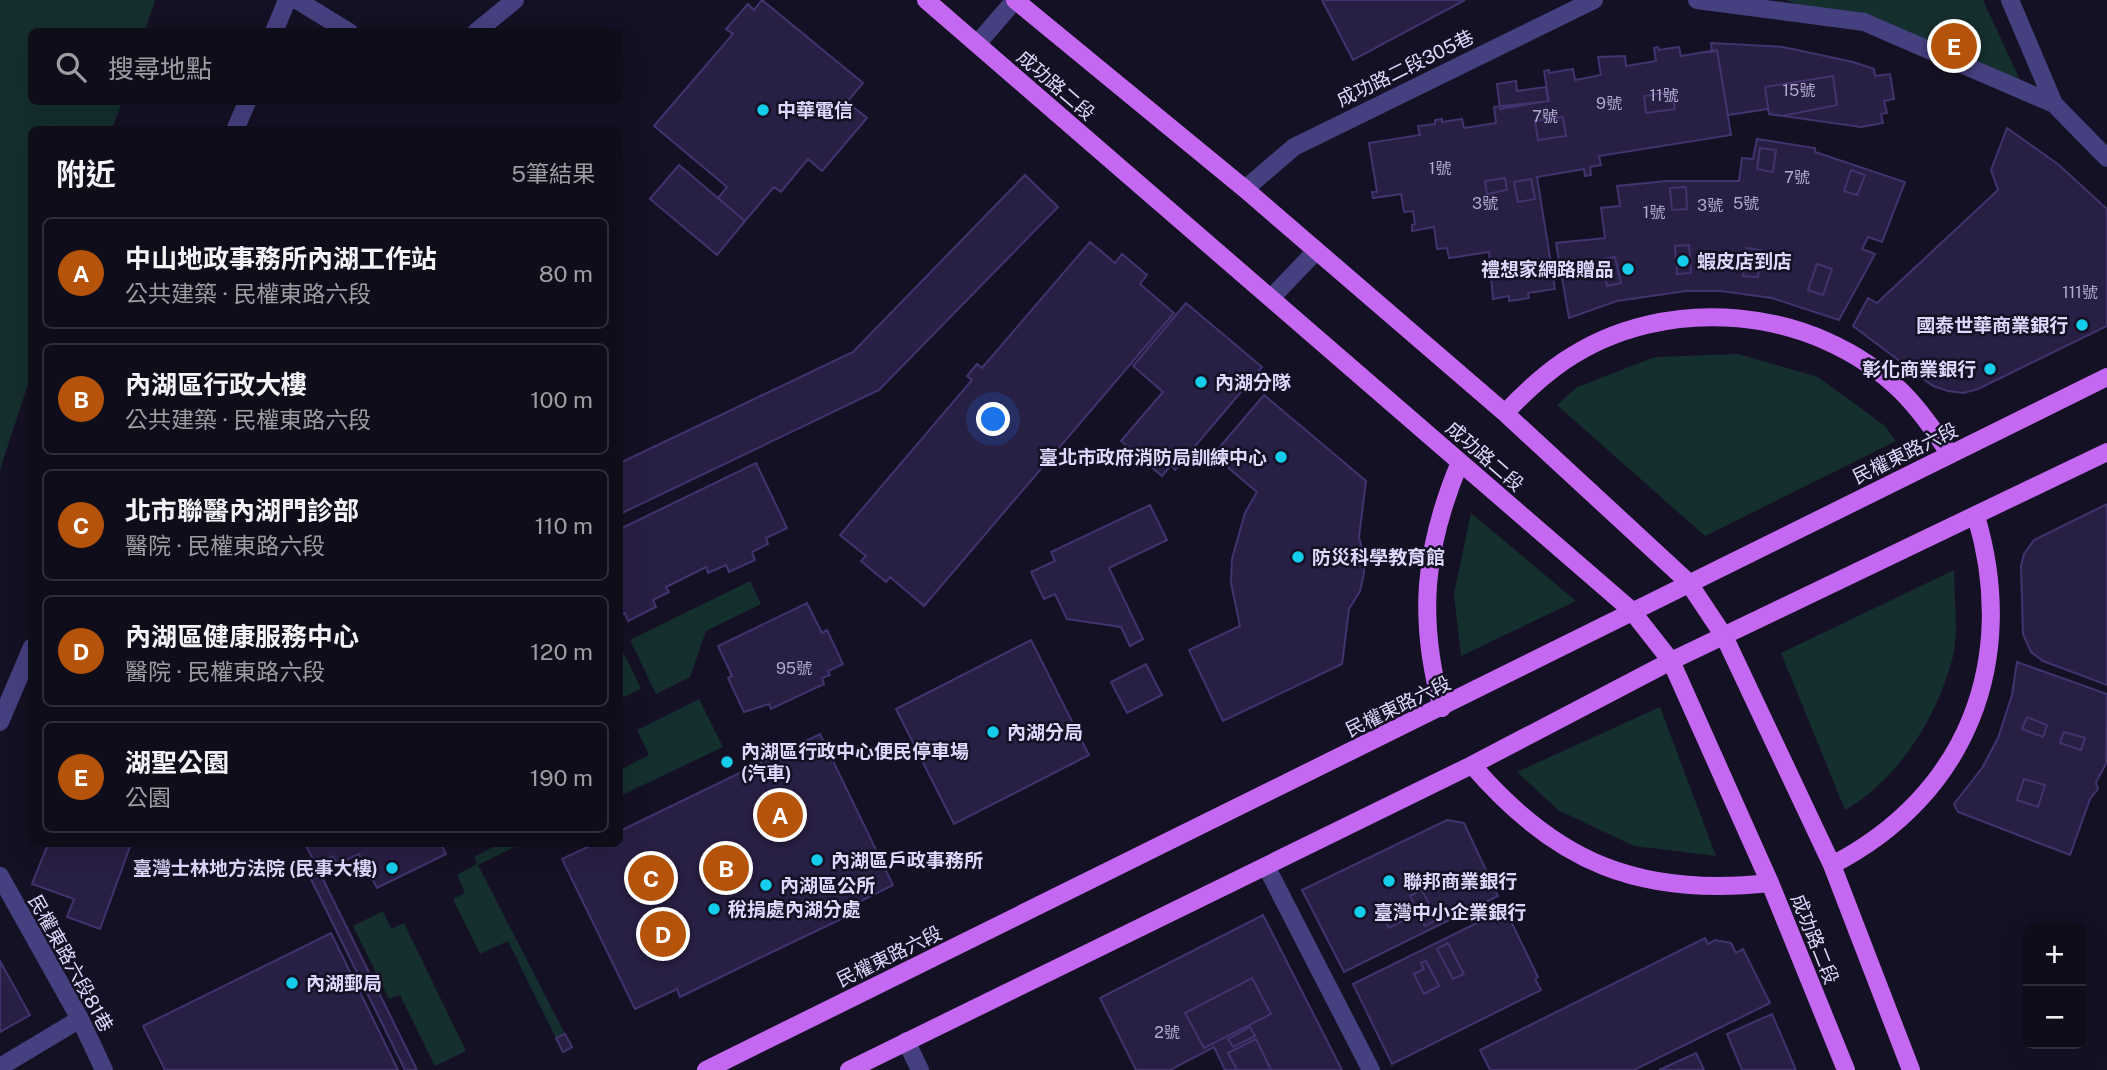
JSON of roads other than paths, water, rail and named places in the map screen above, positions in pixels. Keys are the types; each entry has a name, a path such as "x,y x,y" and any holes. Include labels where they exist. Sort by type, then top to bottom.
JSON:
{"main road":[{"name":"成功路二段","path":"926,0 1631,610 1671,661 1770,883 1846,1070"},
{"name":"成功路二段","path":"1015,0 1245,189 1505,414 1688,582 1724,636 1832,865 1911,1070"},
{"path":"1505,414 1533,384 1565,360 1601,341 1639,327 1705,317 1759,320 1798,330 1836,345 1870,366 1910,401 1950,455"},
{"name":"民權東路六段","path":"706,1070 1442,709 1631,610 2107,377"},
{"path":"849,1070 1472,765 1671,661 2107,452"},
{"path":"1442,709 1428,647 1427,584 1438,521 1460,462"},
{"path":"1832,865 1861,850 1912,809 1953,755 1969,723 1989,656 1992,620 1992,585 1976,516"},
{"path":"1472,765 1503,802 1540,832 1582,857 1626,875 1674,885 1724,888 1770,883"}],"street":[{"path":"276,28 287,0"},
{"path":"298,0 343,28"},
{"path":"481,28 515,0"},
{"path":"977,44 1015,0"},
{"name":"成功路二段305巷","path":"1245,189 1294,147 1594,0"},
{"path":"1697,0 1864,22 2054,104"},
{"path":"2010,0 2054,104 2107,158"},
{"path":"237,126 246,105"},
{"path":"1271,298 1316,251"},
{"path":"0,722 28,656"},
{"path":"1266,866 1370,1070"},
{"name":"民權東路六段81巷","path":"0,876 80,1019 104,1070"},
{"path":"0,1066 80,1019"},
{"path":"906,1041 920,1070"}],"place":[{"name":"湖聖公園","path":"1954,46"},
{"name":"中華電信","path":"763,110"},
{"name":"蝦皮店到店","path":"1683,261"},
{"name":"禮想家網路贈品","path":"1628,269"},
{"name":"國泰世華商業銀行","path":"2082,325"},
{"name":"彰化商業銀行","path":"1990,369"},
{"name":"內湖分隊","path":"1201,382"},
{"name":"臺北市政府消防局訓練中心","path":"1281,457"},
{"name":"防災科學教育館","path":"1298,557"},
{"name":"內湖分局","path":"993,732"},
{"name":"內湖區行政中心便民停車場 (汽車)","path":"727,762"},
{"name":"中山地政事務所內湖工作站","path":"780,815"},
{"name":"內湖區戶政事務所","path":"817,860"},
{"name":"臺灣士林地方法院 (民事大樓)","path":"392,868"},
{"name":"內湖區行政大樓","path":"726,868"},
{"name":"北市聯醫內湖門診部","path":"651,878"},
{"name":"聯邦商業銀行","path":"1389,881"},
{"name":"內湖區公所","path":"766,885"},
{"name":"稅捐處內湖分處","path":"714,909"},
{"name":"臺灣中小企業銀行","path":"1360,912"},
{"name":"內湖區健康服務中心","path":"663,934"},
{"name":"內湖郵局","path":"292,983"}]}
